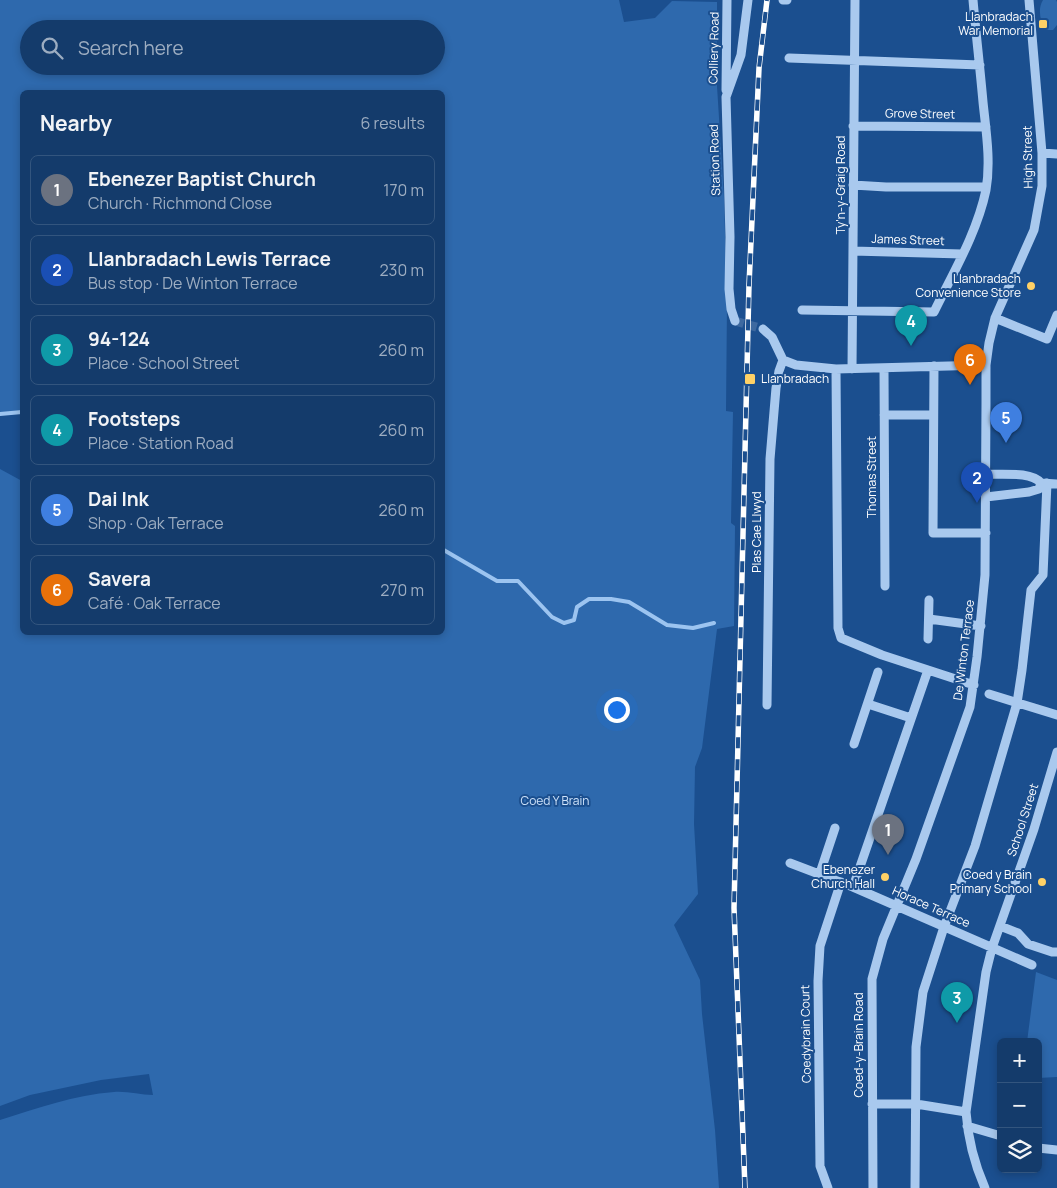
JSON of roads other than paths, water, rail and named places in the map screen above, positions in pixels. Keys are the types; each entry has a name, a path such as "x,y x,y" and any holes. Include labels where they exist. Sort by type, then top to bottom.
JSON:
{"street":[{"name":"Colliery Road","path":"726,97 727,0"},
{"name":"Station Road","path":"735,320 731,309 729,289 730,228 726,97 741,55 748,0"},
{"name":"Ty'n-y-Graig Road","path":"852,369 855,0"},
{"path":"802,310 934,312 981,210 986,187 988,165 986,127 973,0"},
{"name":"High Street","path":"986,474 986,365 989,343 995,318 1034,230 1042,186 1042,153 1029,0"},
{"path":"789,58 980,65"},
{"name":"Grove Street","path":"854,126 986,127"},
{"path":"1042,153 1057,154"},
{"path":"853,185 886,187 986,187"},
{"name":"James Street","path":"853,251 962,254"},
{"path":"995,318 1047,339 1057,314"},
{"path":"763,329 772,336 783,360 796,365 852,369 986,365"},
{"name":"Plas Cae Llwyd","path":"767,705 770,459 776,388 783,360"},
{"path":"934,366 933,533 986,533"},
{"name":"Thomas Street","path":"884,368 885,586"},
{"path":"836,369 838,628 841,638 974,685"},
{"path":"884,415 934,415"},
{"path":"986,474 1027,476 1048,484"},
{"name":"De Winton Terrace","path":"897,906 916,860 970,708 981,626 986,533 986,474"},
{"path":"986,497 1029,492 1048,484"},
{"path":"915,1188 916,1047 923,992 944,928 975,846 1016,703 1022,670 1031,590 1043,575 1048,484"},
{"path":"928,639 929,600"},
{"path":"929,619 981,626"},
{"path":"853,887 928,670"},
{"path":"854,744 878,672"},
{"path":"989,694 1057,715"},
{"path":"868,704 911,718"},
{"name":"School Street","path":"985,1188 972,1150 966,1112 986,972 992,948 1034,829 1057,752"},
{"path":"820,874 835,828"},
{"name":"Horace Terrace","path":"790,863 853,887 1032,966"},
{"name":"Coedybrain Court","path":"828,1188 820,1166 818,981 820,946 841,882"},
{"name":"Coed-y-Brain Road","path":"873,1188 872,980 883,940 897,906"},
{"path":"1000,926 1018,933 1028,944 1057,952"},
{"path":"872,1104 916,1104 966,1112"},
{"path":"967,1126 997,1135"},
{"path":"1042,1148 1057,1150"}],"waterway":[{"path":"0,414 20,412"},
{"path":"445,551 497,581 518,581 552,617 564,623 574,620 577,607 589,599 611,599 629,602 667,625 693,628 714,623"}],"tunnel":[{"path":"735,321 763,329"}],"railway":[{"path":"745,1188 734,908 749,285 759,68 767,0"}],"place":[{"name":"Llanbradach War Memorial","path":"1043,24"},
{"name":"Llanbradach Convenience Store","path":"1031,286"},
{"name":"Footsteps","path":"911,346"},
{"name":"Llanbradach","path":"750,379"},
{"name":"Savera","path":"970,385"},
{"name":"Dai Ink","path":"1006,443"},
{"name":"Llanbradach Lewis Terrace","path":"977,503"},
{"name":"Ebenezer Baptist Church","path":"888,855"},
{"name":"Ebenezer Church Hall","path":"885,877"},
{"name":"Coed y Brain Primary School","path":"1042,882"},
{"name":"94-124","path":"957,1023"}],"park label":[{"name":"Coed Y Brain","path":"555,801"}]}
